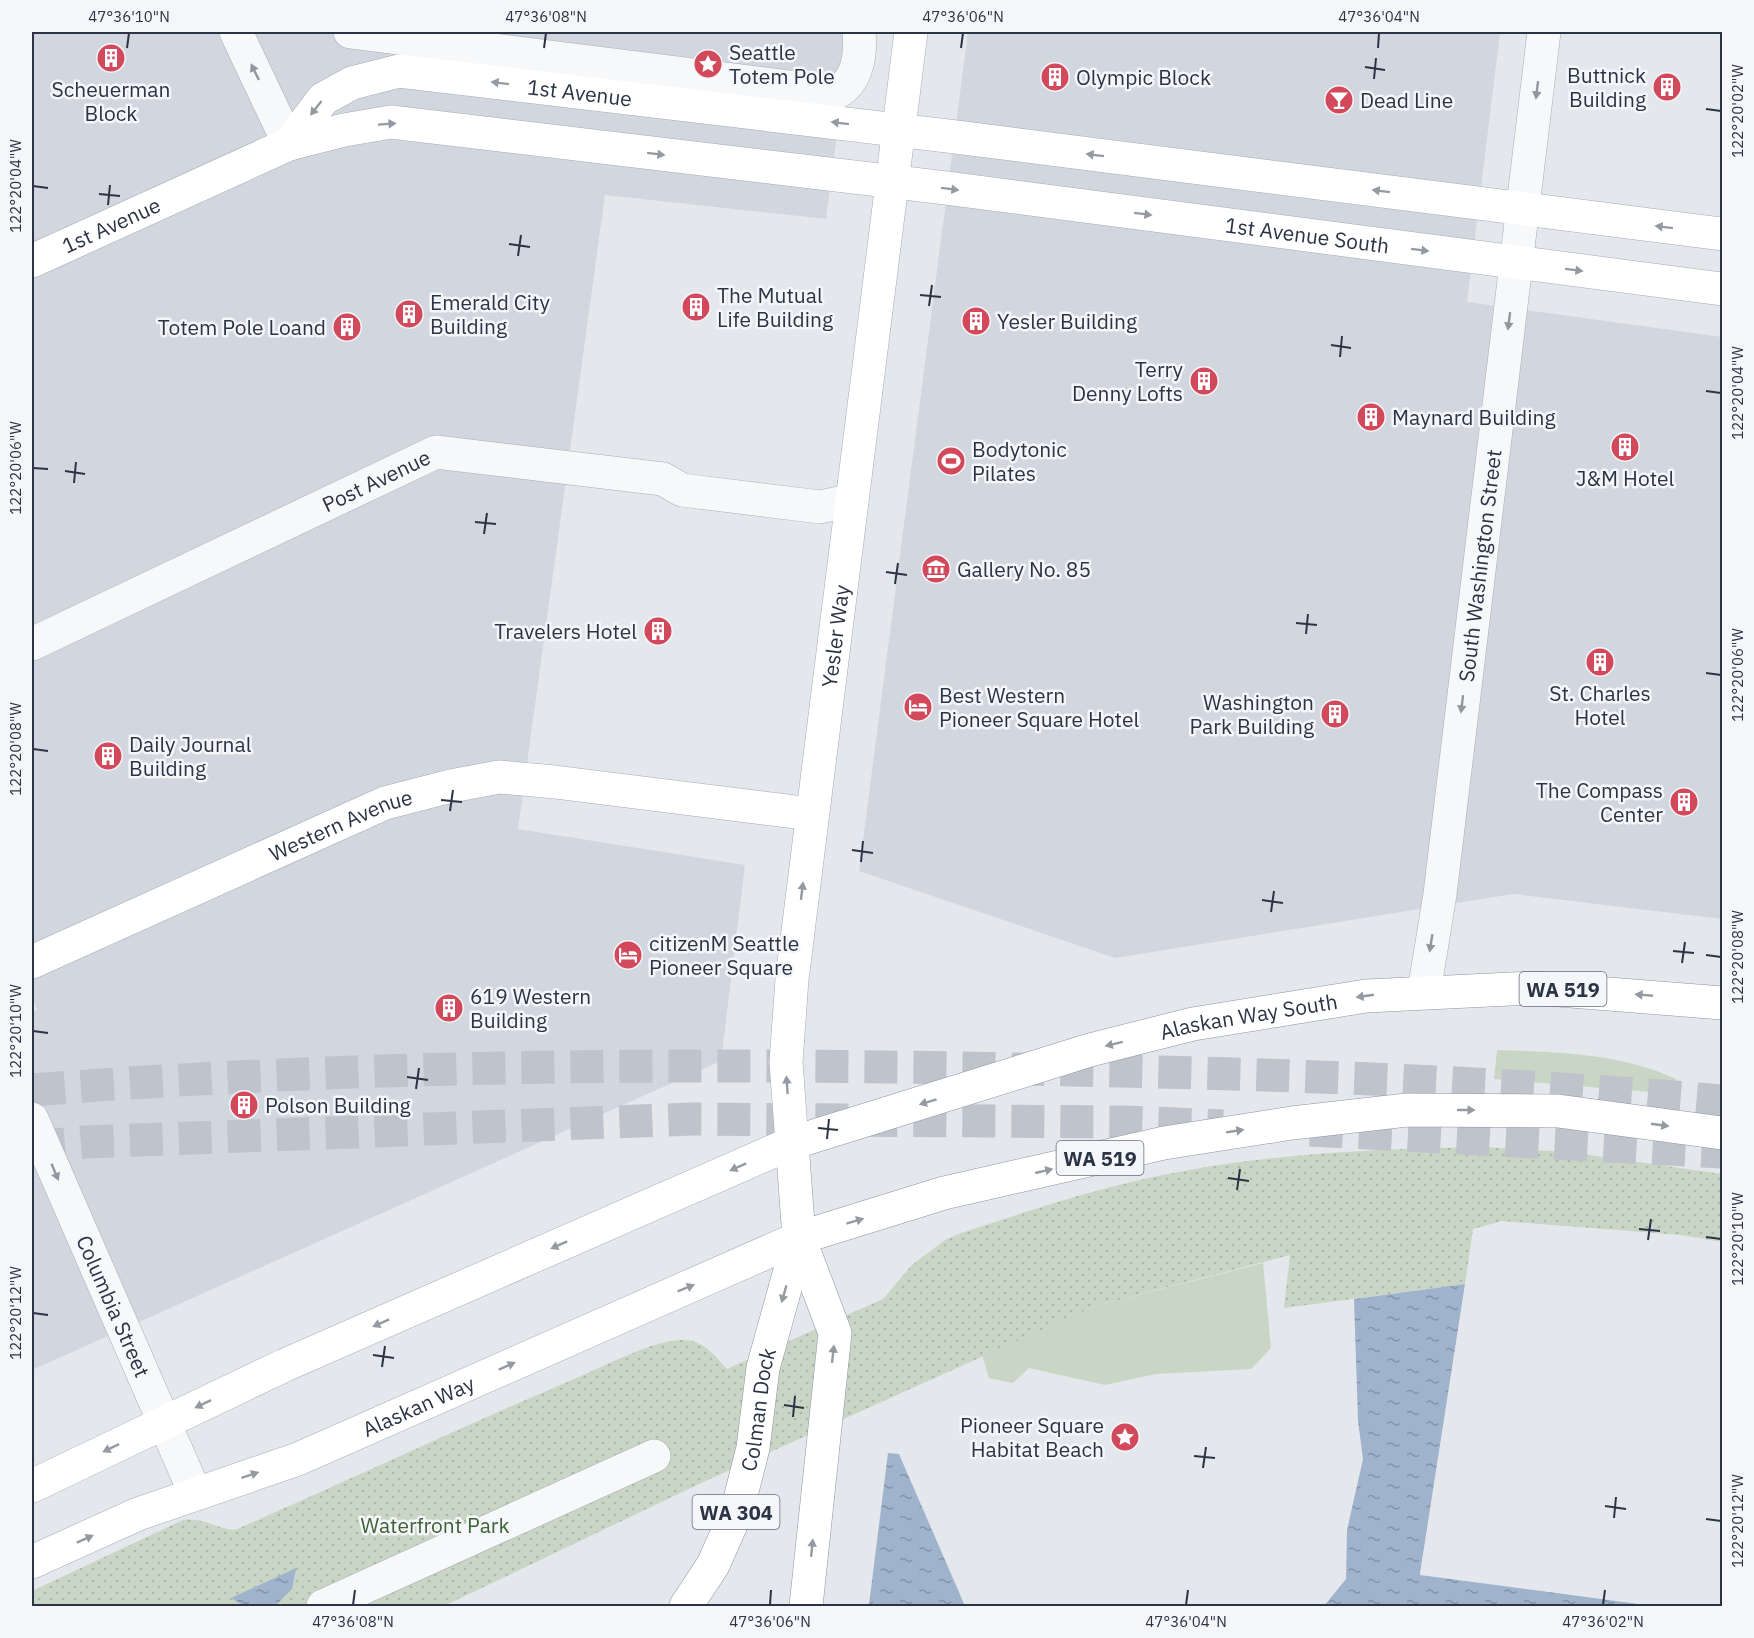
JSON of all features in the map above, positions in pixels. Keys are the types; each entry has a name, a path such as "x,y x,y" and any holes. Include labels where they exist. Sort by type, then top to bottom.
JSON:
{"main road":[{"name":"Yesler Way","path":"792,1143 786,1062 792,979 911,32"},
{"name":"1st Avenue","path":"289,144 323,99 352,82 399,70 898,130"},
{"name":"1st Avenue","path":"32,261 289,144 344,130 391,122 891,182"},
{"path":"898,130 1722,234"},
{"name":"1st Avenue South","path":"891,182 1722,289"},
{"name":"Western Avenue","path":"32,962 385,803 451,786 499,777 812,814"},
{"name":"Alaskan Way South","path":"792,1143 1089,1050 1193,1023 1376,994 1533,988 1722,1003"},
{"name":"WA 519","path":"799,1238 944,1193 1164,1143 1292,1122 1407,1110 1558,1111 1722,1133"},
{"path":"32,1486 285,1365 792,1143"},
{"name":"Colman Dock","path":"792,1143 799,1238 835,1333 806,1606"},
{"name":"Colman Dock","path":"686,1606 713,1565 737,1511 753,1448 763,1368 799,1238"},
{"name":"Alaskan Way","path":"32,1563 138,1514 298,1459 799,1238"},
{"path":"663,1606 713,1565"},
{"path":"698,1606 713,1565"}],"street":[{"path":"236,32 289,144"},
{"path":"350,32 836,93 850,82 857,67 860,32"},
{"name":"South Washington Street","path":"1424,992 1440,894 1544,32"},
{"name":"Post Avenue","path":"32,644 436,452 663,479 682,490 820,507 852,500"},
{"name":"Columbia Street","path":"32,1119 195,1493"},
{"path":"324,1606 654,1456"}],"shaded area":[{"path":"32,32 850,32 826,219 605,195 518,829 745,865 721,1061 32,1370 32,1013 37,1010 32,997"},
{"path":"968,32 1500,32 1467,302 1722,337 1722,919 1513,894 1115,958 859,871"}],"green space":[{"path":"1497,1050 1588,1056 1633,1064 1676,1079 1674,1094 1494,1079"},
{"name":"Waterfront Park","path":"1483,1147 1568,1152 1722,1174 1722,1242 1681,1235 1502,1221 1473,1229 1465,1284 1284,1308 1290,1255 1095,1306 699,1484 444,1606 32,1606 32,1591 183,1520 197,1520 235,1530 642,1349 670,1341 690,1341 703,1345 727,1369 883,1299 912,1265 945,1240 1029,1211 1144,1179 1270,1158 1355,1151"},
{"path":"1263,1263 1271,1348 1251,1369 1156,1374 1105,1385 1029,1368 1013,1383 989,1378 982,1355 1095,1306"}],"water":[{"path":"1465,1284 1420,1574 1653,1606 1324,1606 1346,1579 1347,1530 1363,1459 1358,1421 1354,1299"},
{"path":"888,1453 899,1454 965,1606 869,1605"},
{"path":"296,1568 292,1589 277,1604 244,1606 231,1598"}],"pier":[{"path":"1466,1281 1468,1285 1423,1572 1656,1606 1420,1575"}],"tunnel":[{"path":"32,1090 379,1071 726,1066 958,1068 1340,1078 1531,1087 1722,1101"},
{"path":"32,1147 86,1142 692,1119 1125,1122 1223,1126"},
{"path":"1310,1130 1722,1152"}],"place":[{"name":"Scheuerman Block","path":"111,58"},
{"name":"Seattle Totem Pole","path":"708,64"},
{"name":"Olympic Block","path":"1055,77"},
{"name":"Buttnick Building","path":"1667,87"},
{"name":"Dead Line","path":"1339,100"},
{"name":"The Mutual Life Building","path":"696,307"},
{"name":"Emerald City Building","path":"409,314"},
{"name":"Yesler Building","path":"976,321"},
{"name":"Totem Pole Loand","path":"347,327"},
{"name":"Terry Denny Lofts","path":"1204,381"},
{"name":"Maynard Building","path":"1371,417"},
{"name":"J&M Hotel","path":"1625,447"},
{"name":"Bodytonic Pilates","path":"951,461"},
{"name":"Gallery No. 85","path":"936,569"},
{"name":"Travelers Hotel","path":"658,631"},
{"name":"St. Charles Hotel","path":"1600,662"},
{"name":"Best Western Pioneer Square Hotel","path":"918,707"},
{"name":"Washington Park Building","path":"1335,714"},
{"name":"Daily Journal Building","path":"108,756"},
{"name":"The Compass Center","path":"1684,802"},
{"name":"citizenM Seattle Pioneer Square","path":"628,955"},
{"name":"619 Western Building","path":"449,1008"},
{"name":"Polson Building","path":"244,1105"},
{"name":"Pioneer Square Habitat Beach","path":"1125,1437"}]}
